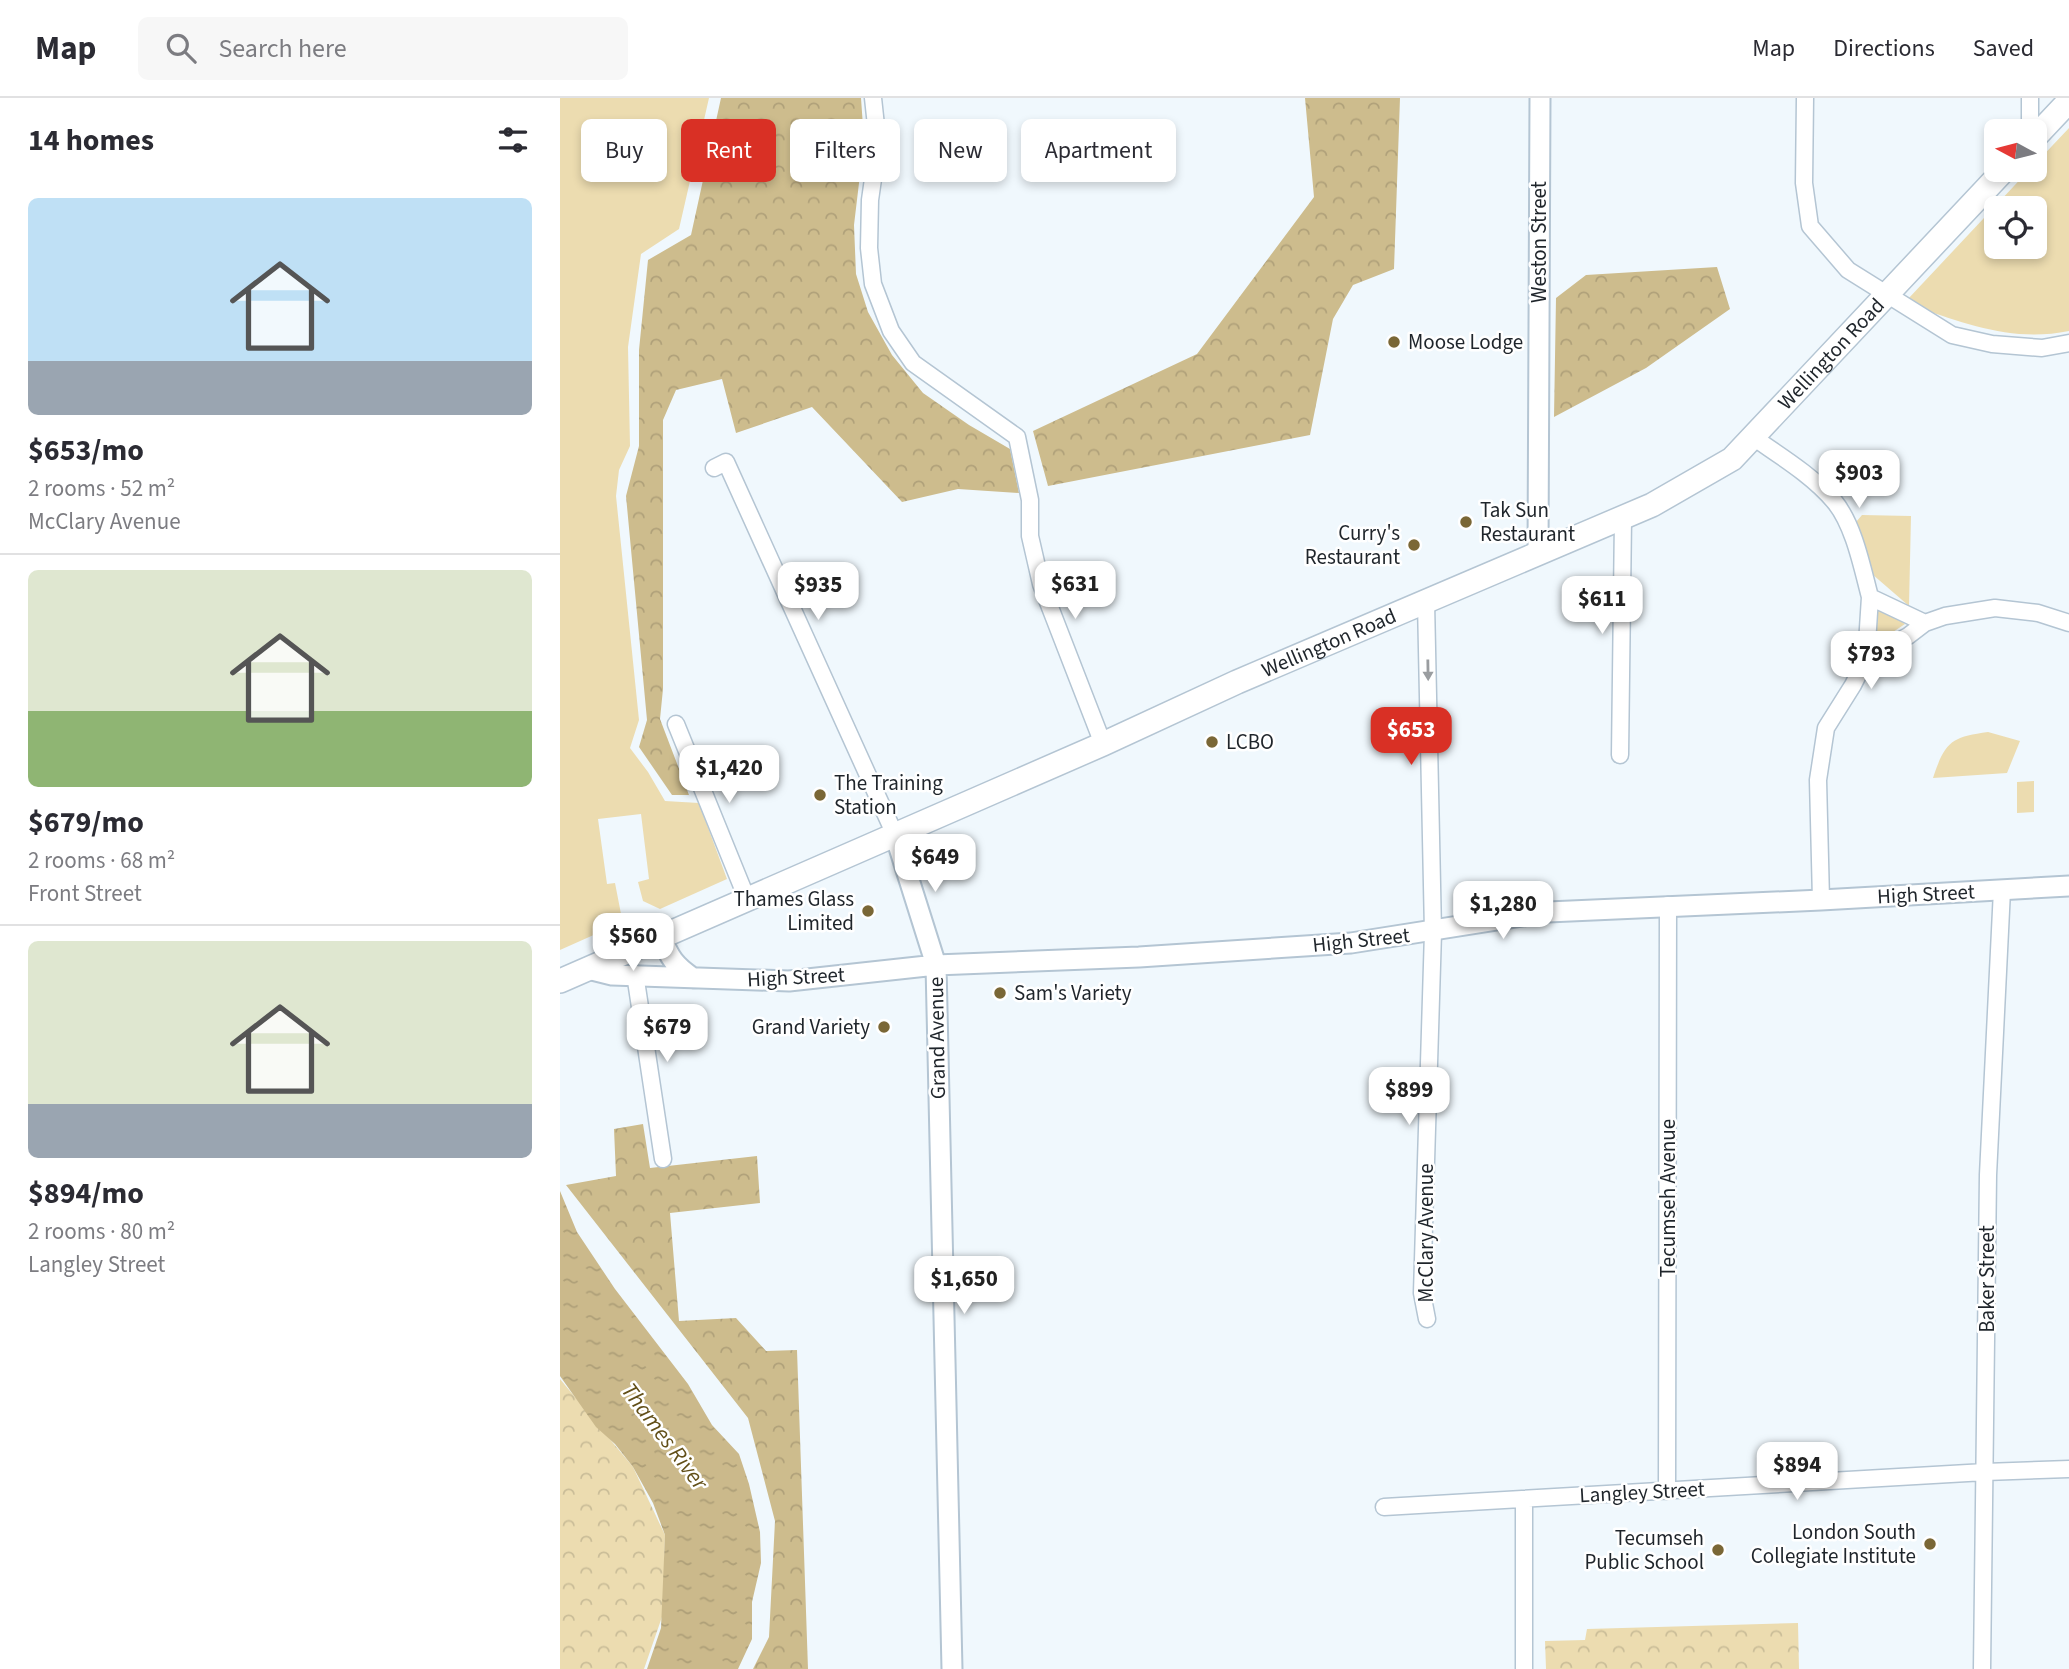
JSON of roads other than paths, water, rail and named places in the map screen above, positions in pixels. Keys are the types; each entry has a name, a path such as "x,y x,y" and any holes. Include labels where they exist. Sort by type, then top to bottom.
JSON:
{"main road":[{"path":"2048,123 2069,101"},
{"name":"Wellington Road","path":"560,981 1103,744 1237,682 1652,505 1732,459 1993,182"}],"street":[{"path":"873,98 878,144 870,200 869,248 873,284 891,331 913,363 1017,437 1030,499 1030,536 1041,584 1103,744"},
{"name":"Weston Street","path":"1538,554 1540,98"},
{"path":"1805,98 1804,183 1810,226 1848,270 1952,335 1992,344 2042,348 2069,343"},
{"path":"2030,98 2030,119"},
{"path":"1753,437 1798,468 1835,502 1853,537 1870,597 1866,659 1826,728 1818,780 1821,900"},
{"name":"Grand Avenue","path":"714,468 726,462 895,835 936,965 952,1669"},
{"path":"1620,755 1623,518"},
{"path":"1870,597 1925,623"},
{"name":"McClary Avenue","path":"1426,602 1433,932 1422,1293 1427,1319"},
{"path":"1866,659 1908,636 1925,623 1945,616 1995,608 2038,613 2069,623"},
{"path":"676,724 747,899"},
{"name":"High Street","path":"588,969 612,975 789,981 936,965 1352,943 1548,912 2069,886"},
{"name":"Baker Street","path":"1982,1669 1988,1175 2002,890"},
{"name":"Tecumseh Avenue","path":"1667,1491 1668,905"},
{"path":"661,937 677,967 694,978"},
{"path":"635,974 663,1158"},
{"name":"Langley Street","path":"1384,1507 2069,1469"},
{"path":"1524,1499 1524,1669"}],"water":[{"name":"Thames River","path":"560,1191 577,1232 615,1289 688,1384 712,1425 739,1454 760,1532 761,1563 752,1602 752,1639 738,1669 647,1669 661,1628 665,1535 653,1503 633,1467 615,1444 596,1427 560,1376"}],"place":[{"name":"Moose Lodge","path":"1394,342"},
{"name":"Tak Sun Restaurant","path":"1466,522"},
{"name":"Curry's Restaurant","path":"1414,545"},
{"name":"LCBO","path":"1212,742"},
{"name":"The Training Station","path":"820,795"},
{"name":"Thames Glass Limited","path":"868,911"},
{"name":"Sam's Variety","path":"1000,993"},
{"name":"Grand Variety","path":"884,1027"},
{"name":"London South Collegiate Institute","path":"1930,1544"},
{"name":"Tecumseh Public School","path":"1718,1550"}]}
